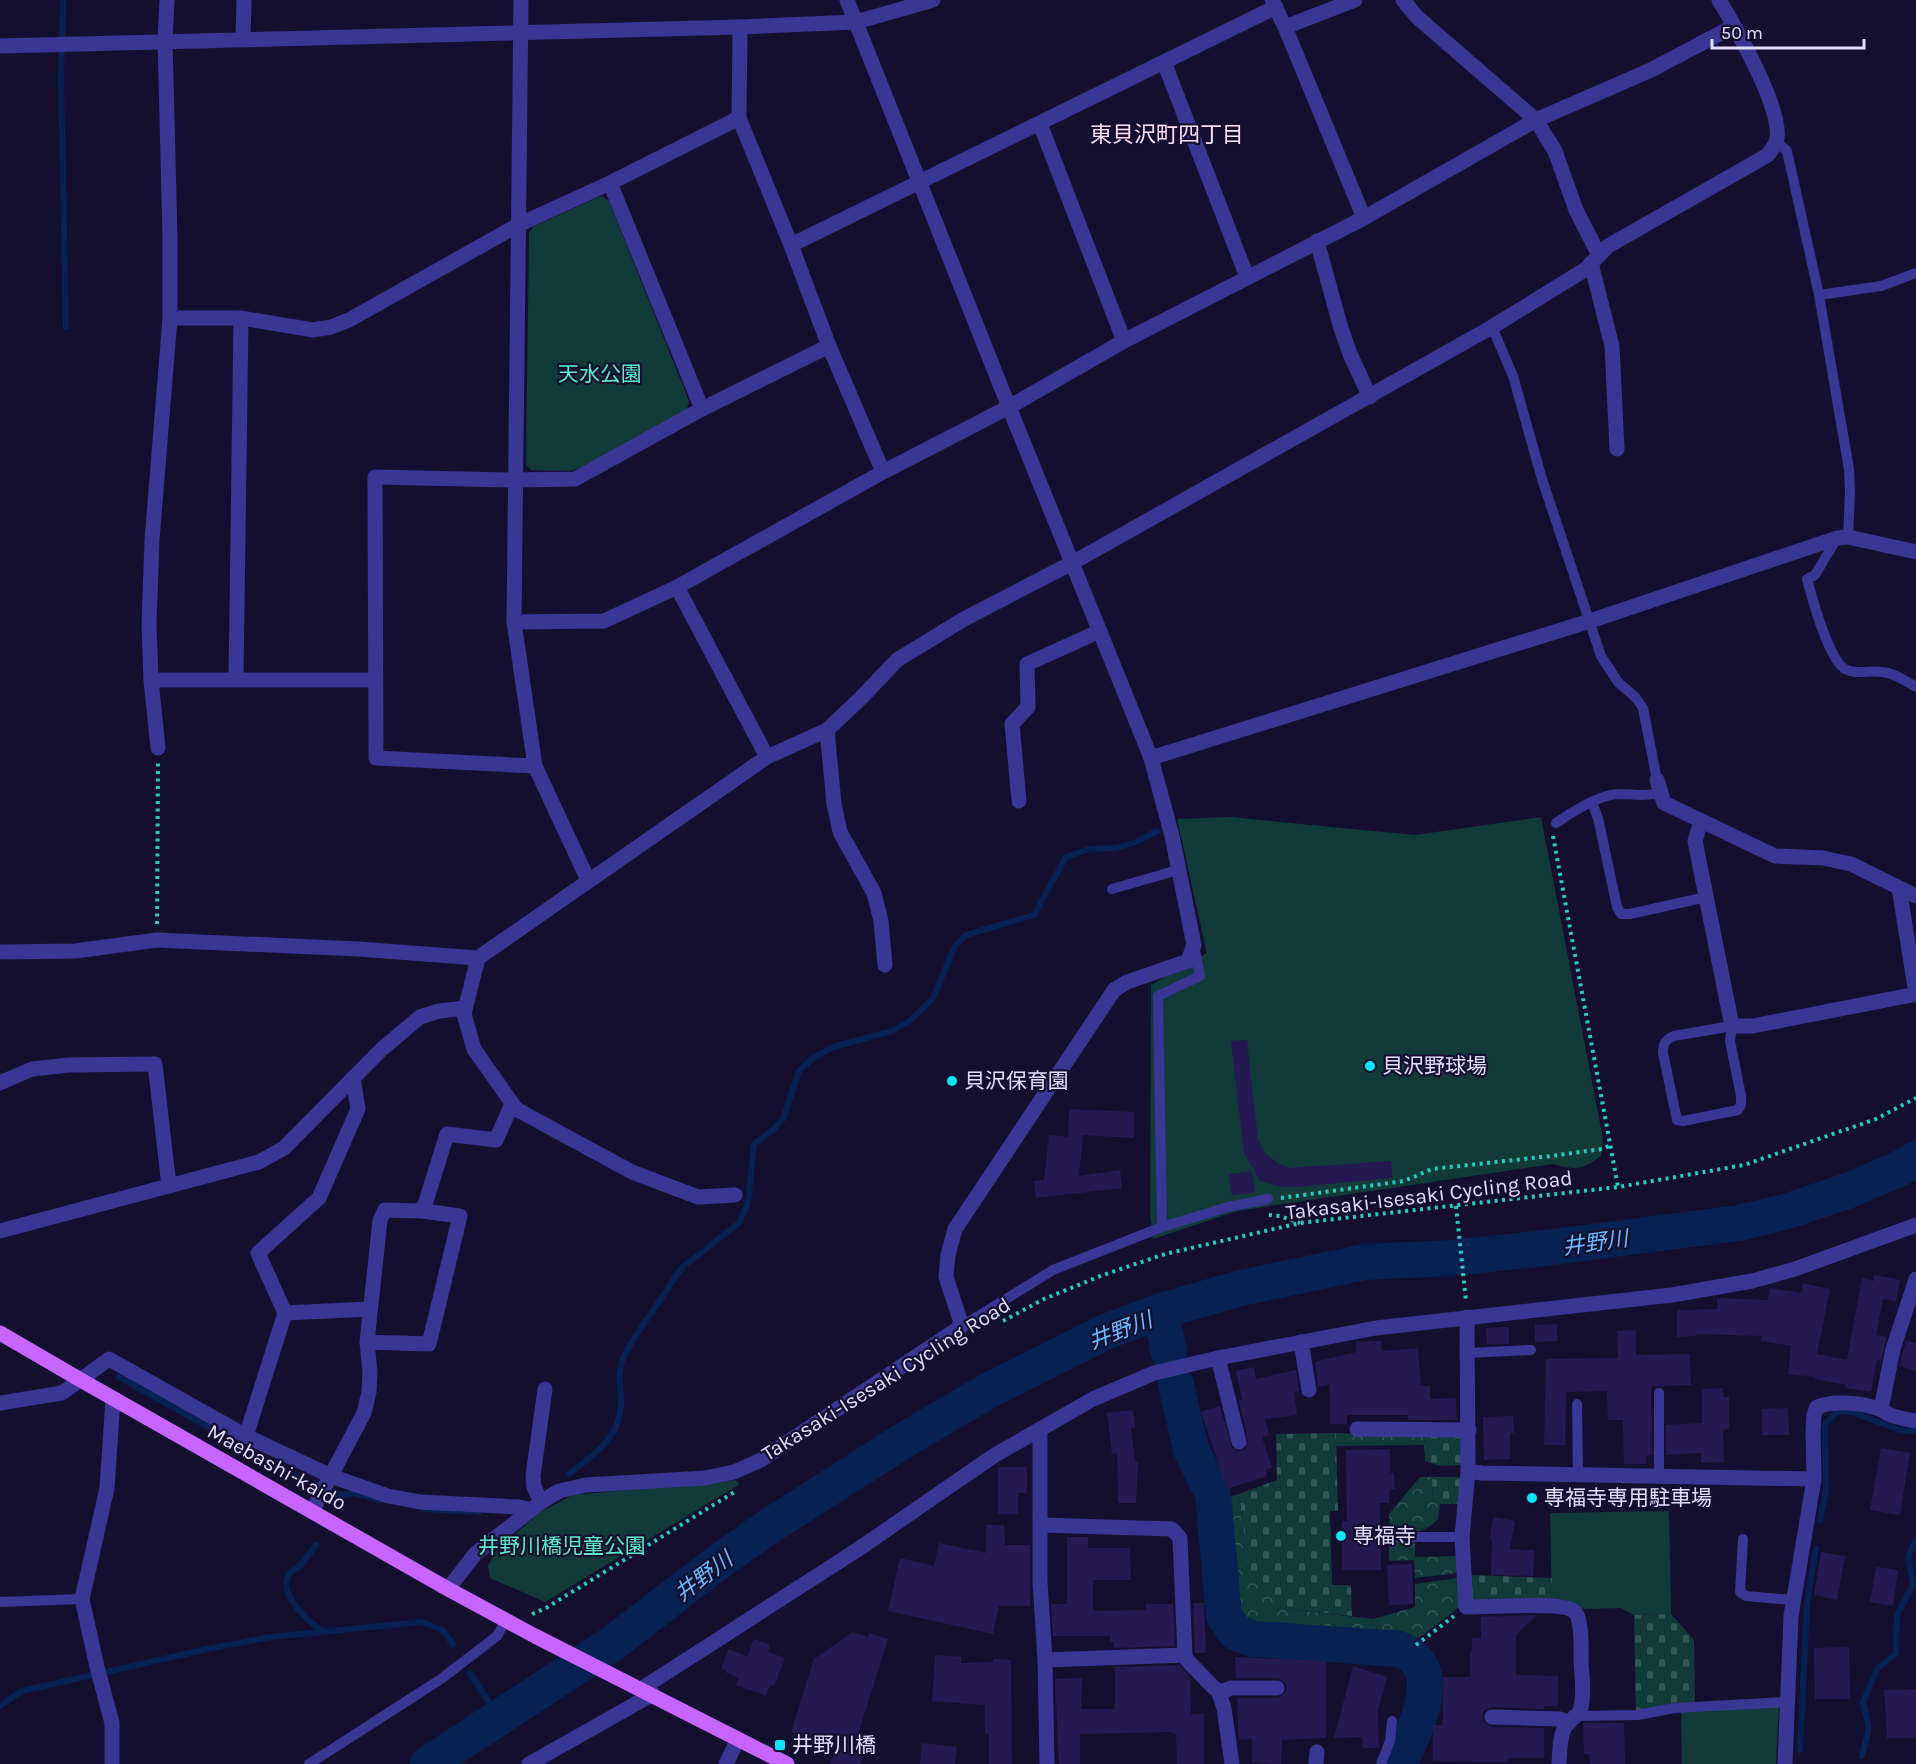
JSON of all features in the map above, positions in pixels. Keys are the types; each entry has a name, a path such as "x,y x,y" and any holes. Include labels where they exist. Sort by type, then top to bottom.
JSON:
{"main road":[{"name":"Maebashi-kaido","path":"0,1332 113,1399 448,1589 643,1690"},
{"path":"643,1690 787,1764"}],"street":[{"path":"158,748 151,680 149,624 152,540 170,318 165,40 167,0"},
{"path":"243,39 244,0"},
{"path":"521,0 514,622 535,766 588,880"},
{"path":"448,1589 475,1554 536,1506 559,1491 586,1485 705,1478 734,1472 761,1460 962,1326 946,1277 948,1255 955,1229 1114,990 1127,982 1188,961 1194,945 1172,836 1151,758 847,0"},
{"path":"0,46 856,22 933,0"},
{"path":"1285,27 1355,0"},
{"path":"1403,0 1417,17 1536,120 1555,151 1595,259 1612,346 1617,449"},
{"path":"0,952 75,951 157,940 358,949 478,958 767,757 827,729 897,660 964,619 1072,563 1492,327 1586,269 1608,246 1768,154 1777,142 1777,124 1770,101 1719,0"},
{"path":"791,245 1164,62 1274,3 1364,218"},
{"path":"514,622 604,621 677,587 883,472 1009,407 1125,341 1364,218 1536,120 1651,70 1734,26"},
{"path":"740,27 739,118 829,346 883,472"},
{"path":"1164,62 1247,277"},
{"path":"170,318 241,318 314,330 349,321 520,224 610,183 739,118"},
{"path":"1040,124 1125,341"},
{"path":"610,183 702,410"},
{"path":"1317,242 1340,325 1350,354 1370,397"},
{"path":"236,678 241,318"},
{"path":"535,766 376,758 375,477 575,479 702,410 829,346"},
{"path":"1151,758 1590,621 1842,537 1916,552"},
{"path":"677,587 767,757"},
{"path":"1019,801 1012,724 1028,707 1027,664 1100,631"},
{"path":"151,680 236,678 375,680"},
{"path":"827,729 834,804 840,832 874,893 881,921 885,965"},
{"path":"1658,786 1664,803 1775,856 1823,858 1851,864 1916,896"},
{"path":"1701,821 1695,841 1732,1026 1753,1026 1916,994 1899,888"},
{"path":"478,958 464,1014 474,1049 516,1109 632,1172 698,1197 735,1195"},
{"path":"0,1231 259,1162 284,1148 382,1049 420,1017 439,1011 465,1008"},
{"path":"0,1083 32,1069 69,1065 155,1064 169,1186"},
{"path":"246,1436 285,1313 258,1253 319,1198 358,1109 353,1078"},
{"path":"423,1211 447,1134 496,1140 512,1104"},
{"path":"312,1511 364,1413 369,1392 367,1342 370,1309 380,1220 385,1210 423,1211 460,1216 429,1344 367,1342"},
{"path":"529,1764 857,1550 995,1455 1093,1399 1127,1383 1154,1373 1218,1358 1376,1328 1467,1314 1672,1295 1752,1281 1805,1265 1916,1225"},
{"path":"1881,1409 1893,1349 1916,1279"},
{"path":"285,1313 370,1309"},
{"path":"1467,1314 1469,1430 1462,1537 1466,1606 1552,1605 1569,1608 1575,1612 1581,1639 1582,1706 1566,1725 1561,1742 1559,1764"},
{"path":"1301,1342 1309,1390"},
{"path":"1218,1358 1239,1442"},
{"path":"0,1403 62,1393 109,1359 246,1436 332,1476 388,1496 420,1502 536,1506"},
{"path":"536,1506 533,1476 545,1389"},
{"path":"112,1764 112,1723 96,1667 82,1599 106,1488 113,1399"},
{"path":"1785,1764 1792,1600 1805,1541 1814,1479 1814,1423 1817,1407 1827,1402 1881,1409 1903,1419 1916,1421"},
{"path":"1040,1429 1040,1581 1045,1660 1047,1764"},
{"path":"1357,1429 1469,1430"},
{"path":"1468,1471 1814,1479"},
{"path":"1041,1525 1172,1529 1176,1533 1180,1539 1185,1655 1187,1660 1219,1693 1224,1708 1232,1764"},
{"path":"1045,1660 1185,1655"},
{"path":"1219,1693 1222,1690 1239,1687 1277,1688"},
{"path":"1492,1716 1572,1719"},
{"path":"726,1764 738,1740"}],"lane":[{"path":"1777,142 1787,152 1819,295 1849,469 1850,492 1842,537 1815,575 1807,579 1818,619 1836,657 1844,668 1855,672 1884,672 1916,687"},
{"path":"1819,295 1881,286 1916,273"},
{"path":"1492,327 1513,376 1542,479 1601,656 1618,682 1636,698 1643,708 1658,786 1644,797 1614,794 1570,813 1556,823"},
{"path":"1592,803 1598,818 1617,907 1621,914 1706,897"},
{"path":"1112,889 1178,870"},
{"path":"1161,1227 1158,996 1200,976 1194,945"},
{"path":"1732,1026 1730,1041 1741,1105 1738,1110 1683,1121 1677,1120 1663,1045 1666,1040 1674,1036 1732,1026"},
{"path":"962,1326 1053,1270 1161,1227 1228,1207 1268,1199"},
{"path":"1468,1353 1531,1350"},
{"path":"1659,1393 1659,1477"},
{"path":"1577,1404 1578,1474"},
{"path":"1392,1537 1462,1537"},
{"path":"1743,1539 1740,1592 1746,1596 1792,1600"},
{"path":"0,1602 82,1599"},
{"path":"309,1764 441,1679 497,1636 507,1620"},
{"path":"1572,1719 1637,1715 1675,1708 1787,1702"},
{"path":"1381,1764 1390,1742 1392,1721"}],"path":[{"path":"157,940 158,748"},
{"path":"1556,823 1552,838 1618,1187"},
{"name":"Takasaki-Isesaki Cycling Road","path":"996,1324 1044,1299 1165,1254 1300,1223 1618,1187 1744,1165 1876,1119 1916,1098"},
{"path":"1268,1199 1404,1181 1432,1169 1551,1156 1602,1149 1611,1145"},
{"path":"1456,1206 1467,1314"},
{"path":"528,1616 546,1608 742,1487"},
{"path":"1416,1645 1466,1606"}],"green space":[{"name":"天水公園","path":"601,196 609,201 689,401 686,412 582,467 570,471 531,470 526,465 529,233 534,226"},
{"name":"貝沢野球場","path":"1230,817 1415,835 1541,817 1603,1139 1601,1156 1578,1168 1553,1164 1237,1211 1153,1239 1150,1212 1151,985 1207,953 1177,819"},
{"path":"1336,1433 1424,1435 1424,1445 1336,1446"},
{"path":"1336,1433 1338,1511 1330,1511 1332,1585 1351,1585 1352,1616 1279,1608 1249,1570 1239,1494 1277,1480 1276,1434"},
{"path":"1424,1435 1461,1435 1461,1465 1440,1466 1425,1461"},
{"path":"1420,1477 1432,1477 1433,1504 1440,1504 1438,1519 1427,1528 1410,1533 1390,1532 1389,1514"},
{"path":"1432,1477 1461,1477 1458,1504 1433,1504"},
{"name":"井野川橋児童公園","path":"735,1480 740,1484 545,1602 490,1578 488,1566 497,1549 542,1511 573,1495"},
{"path":"1239,1494 1242,1521 1279,1608 1373,1619 1415,1607 1415,1584 1457,1578 1461,1606 1412,1643 1393,1638 1252,1628 1241,1619 1235,1610 1224,1499"},
{"path":"1669,1511 1671,1614 1634,1615 1621,1608 1579,1609 1552,1602 1550,1513"},
{"path":"1389,1541 1415,1541 1415,1557 1456,1556 1457,1573 1415,1578 1414,1560 1389,1561"},
{"path":"1470,1575 1552,1578 1552,1602 1471,1602"},
{"path":"1671,1614 1694,1640 1695,1704 1636,1713 1634,1615"},
{"path":"1779,1706 1776,1764 1682,1764 1681,1709"}],"building":[{"path":"1247,1040 1258,1140 1265,1153 1277,1163 1289,1168 1391,1161 1392,1178 1297,1187 1283,1187 1260,1181 1244,1153 1231,1041"},
{"path":"1069,1109 1134,1112 1134,1138 1083,1135 1079,1176 1120,1170 1122,1188 1036,1198 1034,1181 1044,1180 1049,1135 1068,1137"},
{"path":"1252,1171 1255,1193 1232,1195 1229,1174"},
{"path":"1874,1275 1900,1280 1896,1301 1883,1299 1876,1335 1887,1337 1881,1361 1877,1360 1871,1392 1845,1388 1846,1385 1815,1379 1815,1377 1788,1374 1791,1346 1761,1341 1762,1336 1696,1334 1696,1336 1677,1337 1677,1310 1717,1309 1717,1298 1768,1300 1770,1288 1802,1293 1803,1283 1830,1289 1817,1354 1847,1360 1862,1278 1874,1281"},
{"path":"1557,1324 1557,1341 1535,1342 1535,1325"},
{"path":"1509,1327 1509,1344 1487,1344 1486,1328"},
{"path":"1636,1330 1636,1355 1690,1354 1691,1385 1651,1386 1652,1455 1646,1456 1646,1464 1624,1464 1623,1420 1608,1420 1607,1391 1566,1392 1565,1445 1544,1445 1546,1359 1618,1358 1617,1331"},
{"path":"1381,1341 1382,1351 1418,1348 1421,1386 1430,1386 1430,1399 1456,1398 1457,1420 1408,1420 1408,1415 1347,1415 1347,1424 1330,1424 1330,1384 1318,1387 1315,1362 1356,1352 1356,1342"},
{"path":"1906,1341 1916,1343 1916,1371 1899,1366"},
{"path":"1254,1367 1256,1379 1296,1370 1299,1391 1294,1392 1297,1415 1265,1419 1269,1435 1262,1437 1272,1468 1266,1470 1267,1476 1227,1489 1201,1412 1220,1406 1232,1448 1237,1451 1245,1449 1248,1440 1239,1401 1242,1400 1236,1371"},
{"path":"1723,1388 1724,1397 1729,1397 1729,1429 1723,1430 1724,1462 1701,1463 1701,1453 1666,1455 1666,1425 1702,1423 1702,1389"},
{"path":"1788,1408 1789,1435 1762,1435 1762,1409"},
{"path":"1133,1410 1135,1427 1131,1428 1135,1462 1138,1462 1136,1503 1118,1503 1117,1453 1112,1454 1107,1413"},
{"path":"1513,1416 1514,1433 1510,1433 1510,1459 1484,1460 1483,1417"},
{"path":"1881,1448 1910,1453 1900,1515 1870,1510"},
{"path":"1390,1449 1390,1473 1394,1473 1395,1489 1390,1489 1389,1503 1380,1503 1381,1570 1342,1570 1342,1521 1347,1521 1346,1450"},
{"path":"998,1467 1027,1467 1027,1493 1018,1493 1018,1514 998,1514"},
{"path":"1493,1517 1515,1521 1510,1549 1534,1550 1533,1576 1491,1575 1492,1539 1490,1539"},
{"path":"986,1525 1004,1525 1005,1545 1030,1545 1030,1606 999,1606 993,1634 888,1611 900,1558 934,1566 939,1543 986,1553"},
{"path":"1067,1537 1088,1537 1088,1548 1130,1548 1131,1580 1093,1580 1093,1611 1146,1610 1146,1604 1173,1604 1175,1646 1114,1648 1114,1642 1110,1642 1110,1636 1053,1636 1051,1604 1067,1604"},
{"path":"1821,1552 1845,1556 1837,1600 1814,1595"},
{"path":"1412,1564 1413,1604 1389,1605 1387,1565"},
{"path":"1876,1567 1898,1570 1893,1606 1870,1602"},
{"path":"1193,1603 1204,1603 1206,1653 1195,1653"},
{"path":"1537,1615 1516,1635 1516,1675 1558,1676 1558,1706 1544,1706 1544,1709 1492,1707 1484,1711 1482,1717 1484,1722 1491,1727 1544,1728 1544,1758 1508,1758 1508,1762 1433,1761 1433,1725 1443,1725 1443,1677 1470,1677 1472,1638 1481,1638 1481,1617"},
{"path":"853,1632 868,1637 869,1633 888,1639 857,1737 869,1743 860,1764 830,1764 837,1747 791,1732 814,1659"},
{"path":"754,1639 770,1645 768,1652 785,1658 774,1686 770,1685 766,1696 736,1685 739,1678 721,1668 729,1649 747,1657"},
{"path":"1849,1647 1850,1699 1815,1699 1814,1648"},
{"path":"935,1655 961,1657 961,1663 993,1662 993,1659 1011,1660 1012,1764 989,1764 989,1733 985,1734 985,1705 932,1701"},
{"path":"1235,1657 1326,1661 1326,1738 1282,1740 1281,1764 1252,1763 1252,1739 1239,1740 1237,1698 1278,1698 1285,1693 1287,1687 1278,1678 1236,1678"},
{"path":"1179,1665 1190,1677 1191,1714 1204,1714 1204,1764 1177,1764 1176,1734 1171,1732 1080,1734 1080,1764 1059,1764 1055,1679 1082,1678 1081,1709 1115,1709 1115,1667"},
{"path":"1353,1666 1387,1677 1378,1710 1379,1748 1363,1748 1362,1737 1334,1738"},
{"path":"1916,1689 1916,1738 1887,1738 1884,1690"},
{"path":"1583,1723 1624,1723 1625,1764 1590,1764 1589,1754 1584,1754"},
{"path":"922,1743 957,1747 955,1764 920,1764"}],"waterway":[{"path":"63,0 61,79 66,327"},
{"path":"569,1474 598,1451 612,1434 620,1412 622,1360 675,1277 684,1266 739,1223 748,1203 754,1144 773,1130 783,1119 799,1071 813,1058 833,1047 892,1031 910,1021 933,998 955,946 966,935 1034,915 1066,857 1089,849 1116,848 1136,842 1157,831"},
{"name":"井野川","path":"428,1764 613,1643 768,1527 906,1439 986,1392 1105,1332 1161,1311 1241,1288 1365,1262 1451,1258 1739,1223 1788,1211 1847,1191 1899,1169 1916,1159"},
{"path":"1161,1311 1169,1353"},
{"path":"119,1377 298,1477 342,1495 354,1493 379,1500"},
{"path":"1176,1385 1191,1449 1213,1494 1224,1616 1235,1632 1253,1639 1399,1649 1414,1657 1423,1673 1424,1699 1400,1764"},
{"path":"1820,1520 1826,1490 1825,1424 1837,1412 1849,1411 1900,1430 1916,1431"},
{"path":"424,1509 480,1512"},
{"path":"1862,1756 1869,1728 1863,1702 1878,1668 1896,1654 1897,1615 1913,1585 1908,1557 1916,1539"},
{"path":"316,1545 301,1565 290,1572 287,1589 302,1614 323,1631"},
{"path":"1800,1750 1807,1603 1816,1548"},
{"path":"0,1706 22,1691 271,1637 422,1622 443,1630 453,1645"},
{"path":"470,1673 499,1718"}],"place":[{"name":"貝沢野球場","path":"1370,1066"},
{"name":"貝沢保育園","path":"952,1081"},
{"name":"専福寺専用駐車場","path":"1532,1498"},
{"name":"専福寺","path":"1341,1536"},
{"name":"井野川橋","path":"780,1745"}],"district":[{"name":"東貝沢町四丁目","path":"1167,134"}]}
